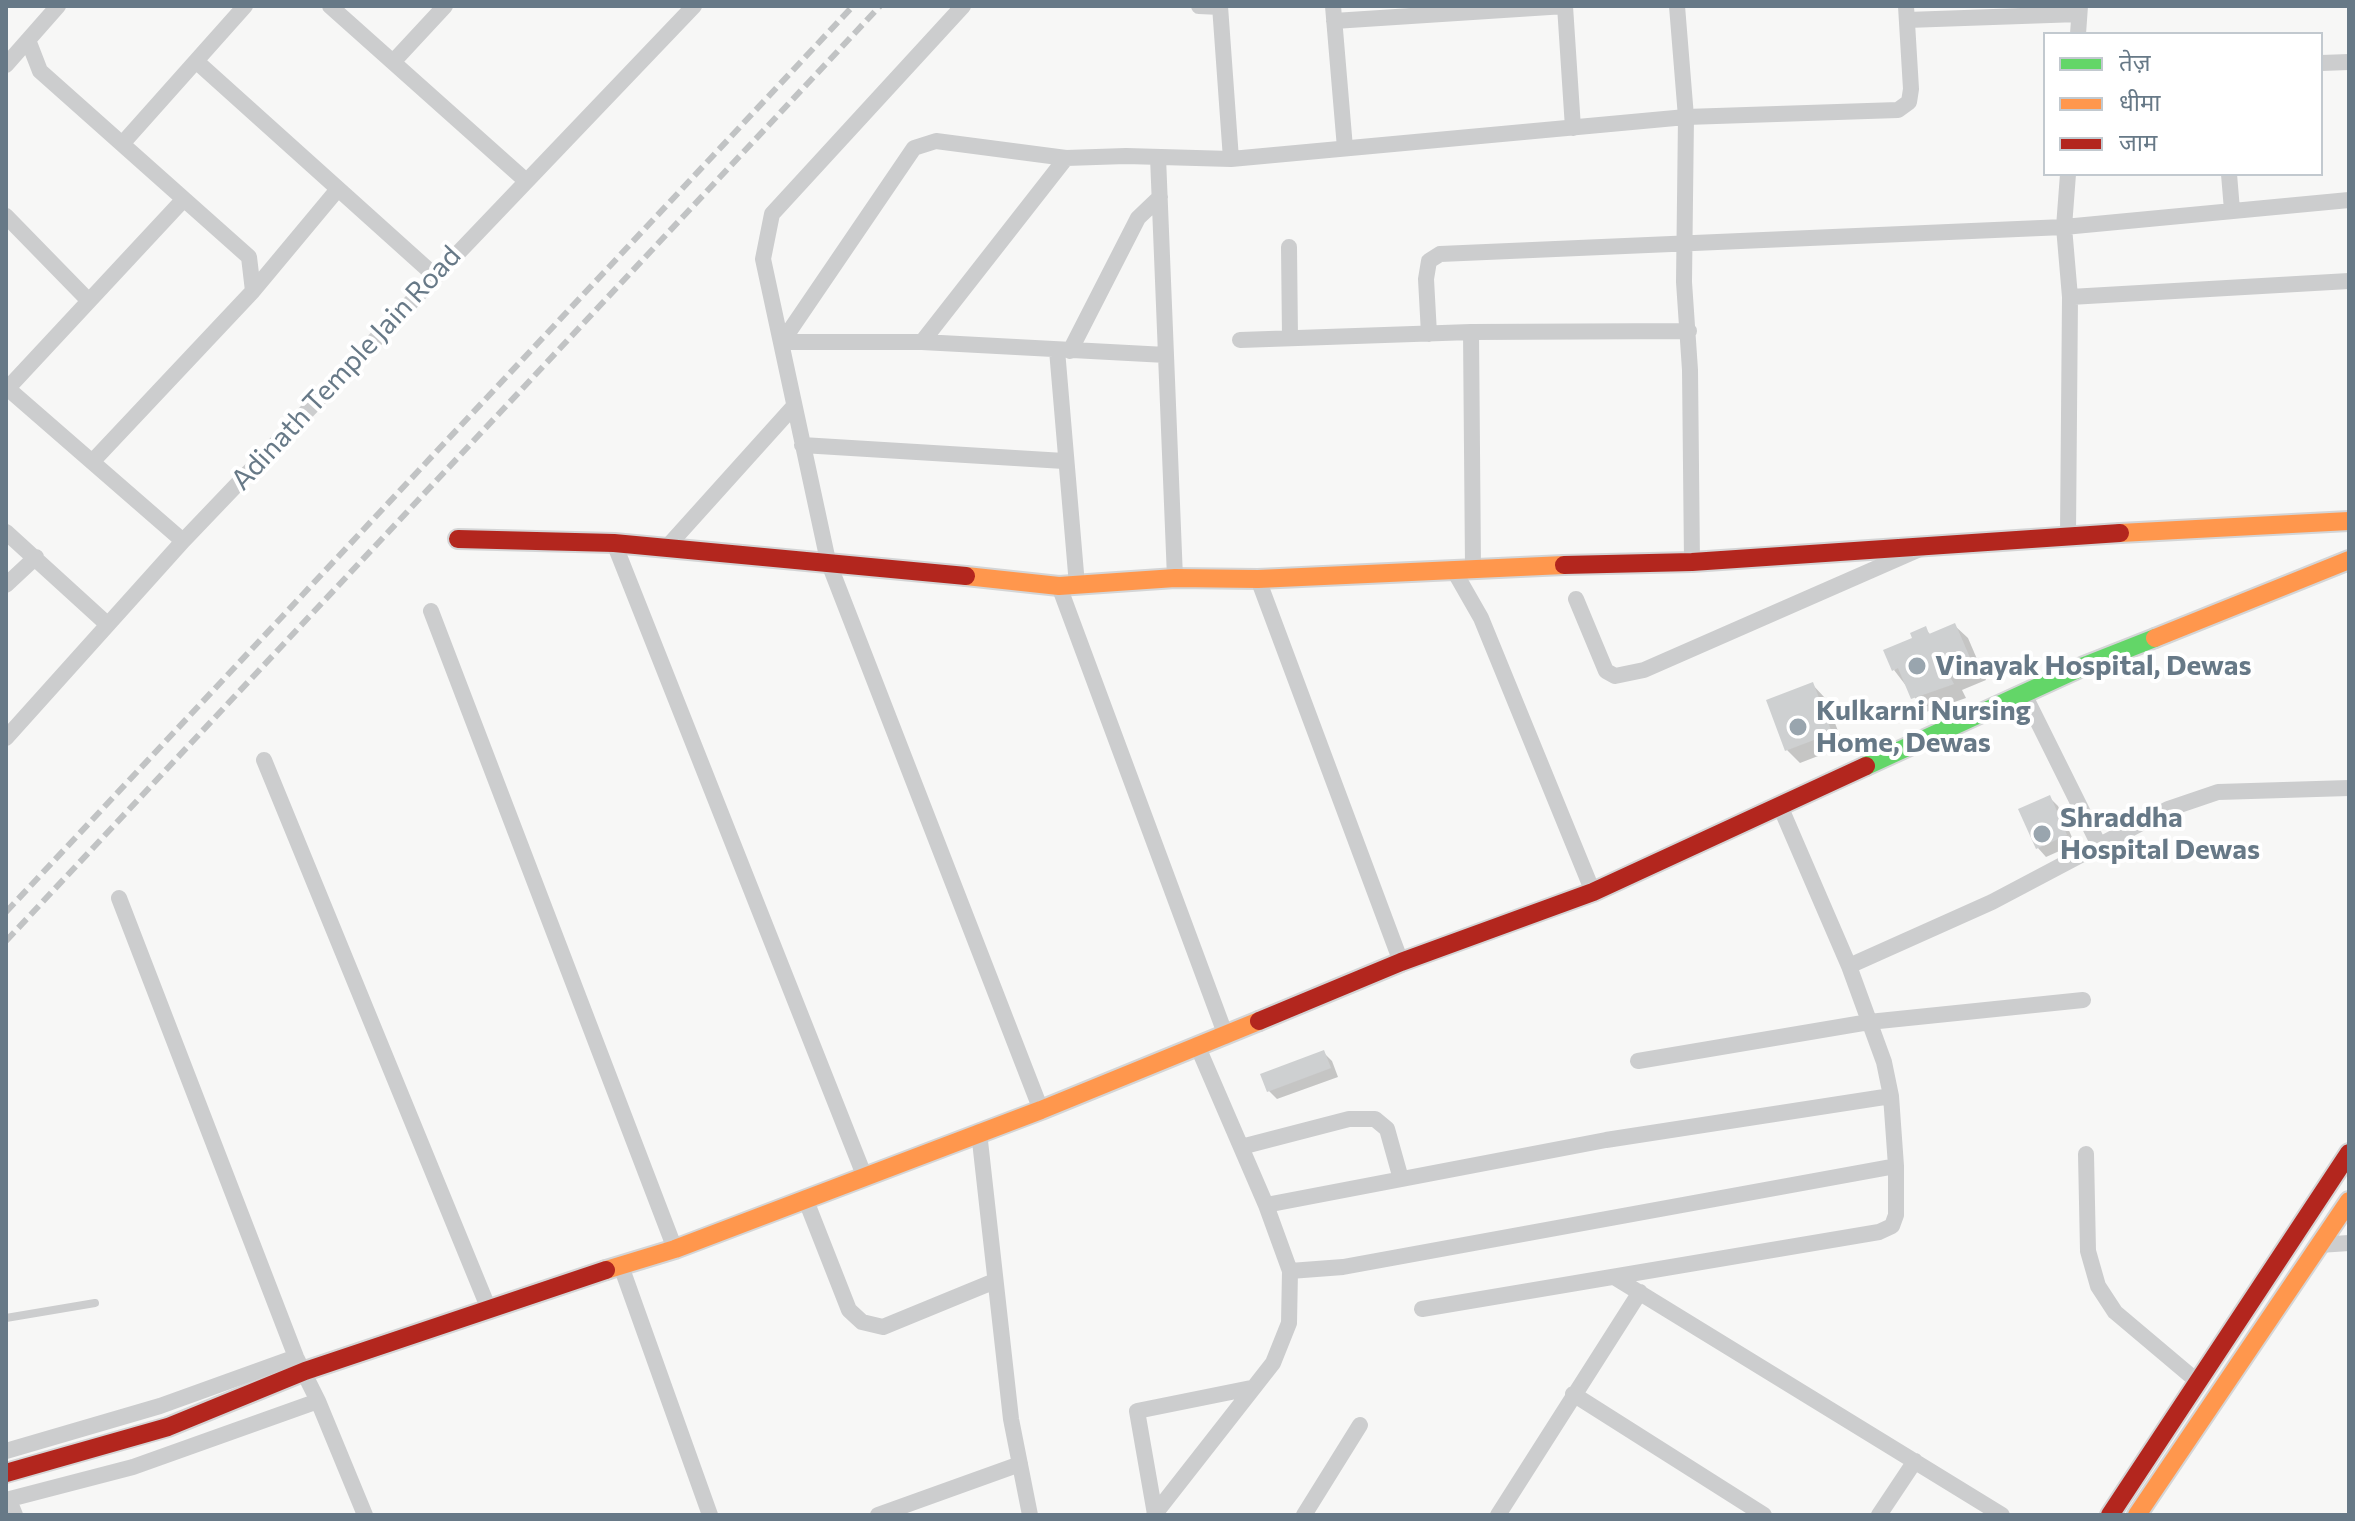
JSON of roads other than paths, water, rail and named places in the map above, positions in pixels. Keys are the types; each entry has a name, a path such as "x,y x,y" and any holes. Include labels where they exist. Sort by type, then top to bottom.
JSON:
{"street":[{"path":"6,65 58,6"},
{"path":"122,144 245,6"},
{"path":"330,6 525,180"},
{"path":"393,62 445,6"},
{"name":"Adinath Temple Jain Road","path":"6,738 183,541 694,6"},
{"path":"963,6 772,214 763,259 828,561 1041,1110"},
{"path":"1199,6 1220,6 1231,159"},
{"path":"1345,148 1333,13 1565,6 1573,128"},
{"path":"1677,6 1686,117 1684,245 1689,331 1692,562"},
{"path":"782,342 914,148 936,141 1066,158 1231,159 1686,117 1898,110 1909,102 1911,89 1906,13 2080,10 2078,32"},
{"path":"28,40 40,71 249,257 253,291"},
{"path":"196,61 434,275"},
{"path":"2323,63 2349,62"},
{"path":"1158,157 1175,578"},
{"path":"922,342 1066,158"},
{"path":"2068,176 2064,227 2070,297 2068,534"},
{"path":"2229,176 2232,210"},
{"path":"92,462 253,291 338,189"},
{"path":"1160,197 1138,218 1064,351 1068,586 1226,1036"},
{"path":"183,541 7,388 184,199"},
{"path":"1429,334 1426,279 1429,261 1440,254 2064,227 2349,200"},
{"path":"6,216 88,300"},
{"path":"1289,247 1290,338"},
{"path":"2070,297 2349,281"},
{"path":"1240,340 1471,332 1689,331"},
{"path":"1471,332 1473,567"},
{"path":"782,342 922,342 1166,355"},
{"path":"667,547 794,406"},
{"path":"802,445 1064,461"},
{"path":"458,539 667,547 1068,586 1175,578 1258,579 1473,567 1692,562 2068,534 2217,530 2349,521"},
{"path":"6,532 107,624"},
{"path":"614,543 864,1175"},
{"path":"1576,599 1606,671 1615,676 1644,670 1929,545"},
{"path":"6,585 36,557"},
{"path":"6,1451 675,1249 1041,1110 1401,962 1593,892 2084,666 2349,560"},
{"path":"1453,569 1481,618 1593,892"},
{"path":"1258,579 1401,962"},
{"path":"431,611 675,1249"},
{"path":"2024,694 2099,845"},
{"path":"264,760 488,1307"},
{"path":"1849,966 1992,902 2168,809 2218,792 2349,788"},
{"path":"1422,1309 1879,1232 1892,1226 1896,1215 1896,1166 1891,1096 1849,966 1780,806"},
{"path":"119,898 301,1364 365,1515"},
{"path":"1638,1061 1869,1022 2083,1000"},
{"path":"1154,1514 1273,1363 1289,1323 1290,1271 1266,1205 1197,1045"},
{"path":"1266,1205 1606,1140 1891,1096"},
{"path":"1241,1147 1349,1119 1375,1119 1387,1129 1401,1179"},
{"path":"979,1132 1011,1419 1030,1515"},
{"path":"2110,1515 2349,1153"},
{"path":"2086,1154 2088,1251 2098,1286 2115,1312 2198,1382"},
{"path":"1290,1271 1343,1267 1896,1166"},
{"path":"805,1198 849,1310 862,1322 883,1327 995,1281"},
{"path":"2137,1515 2349,1201"},
{"path":"2319,1245 2349,1243"},
{"path":"621,1266 710,1515"},
{"path":"1614,1277 2002,1515"},
{"path":"1498,1515 1640,1292"},
{"path":"6,1473 168,1427 274,1386 301,1364"},
{"path":"1154,1514 1137,1411 1251,1388"},
{"path":"1573,1394 1764,1515"},
{"path":"10,1505 133,1467 318,1401"},
{"path":"1304,1515 1360,1425"},
{"path":"1879,1515 1915,1461"},
{"path":"878,1515 1020,1464"}],"lane":[{"path":"6,1318 95,1303"}],"railway":[{"path":"6,912 853,6"},
{"path":"6,941 880,6"}],"place":[{"name":"Vinayak Hospital, Dewas","path":"1917,666"},
{"name":"Kulkarni Nursing Home, Dewas","path":"1798,727"},
{"name":"Shraddha Hospital Dewas","path":"2042,834"}]}
